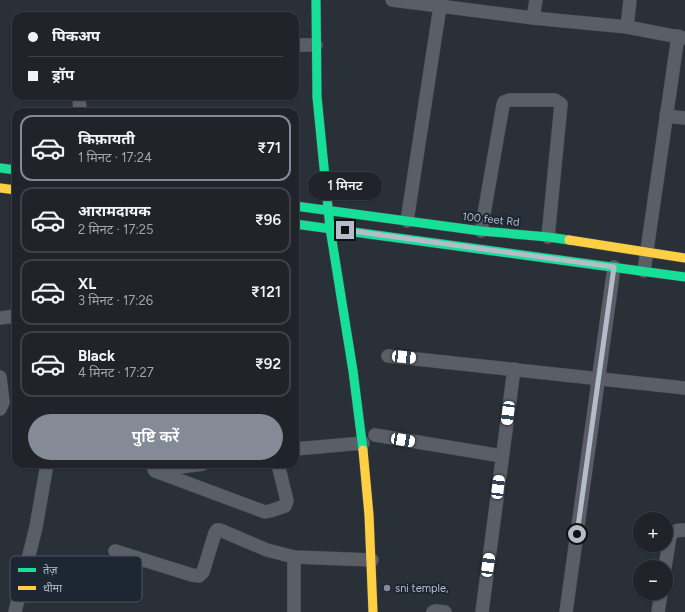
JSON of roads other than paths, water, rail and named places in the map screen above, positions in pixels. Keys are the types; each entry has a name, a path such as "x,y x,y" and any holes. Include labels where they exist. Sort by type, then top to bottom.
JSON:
{"main road":[{"path":"316,0 317,97 330,228 363,443 372,541 373,612"},
{"path":"0,168 12,170"},
{"path":"0,188 12,190"},
{"name":"100 feet Rd","path":"299,206 482,231 548,237 685,258"},
{"path":"299,224 685,277"}],"street":[{"path":"392,0 441,3 533,18 627,27 681,37 666,116 644,271"},
{"path":"533,18 536,0"},
{"path":"627,27 630,0"},
{"path":"407,221 441,3"},
{"path":"299,45 316,45"},
{"path":"482,231 504,102 510,100 555,100 561,104 548,237"},
{"path":"666,116 685,118"},
{"path":"566,612 614,267"},
{"path":"0,318 12,316"},
{"path":"388,356 685,388"},
{"path":"482,612 514,369"},
{"path":"0,377 3,402 0,409"},
{"path":"374,435 502,456"},
{"path":"299,449 363,443"},
{"path":"29,556 36,527 46,468"},
{"path":"156,468 265,512 286,506 287,501 279,468"},
{"path":"142,560 192,576 199,576 203,572 215,533 217,530 220,530 267,550 294,557 372,560"},
{"path":"666,560 670,536 673,532 685,530"},
{"path":"115,551 130,556"},
{"path":"294,557 294,612"},
{"path":"658,612 660,600"},
{"path":"15,612 17,602"},
{"path":"434,612 445,612"}],"place":[{"name":"sni temple,","path":"387,588"}]}
